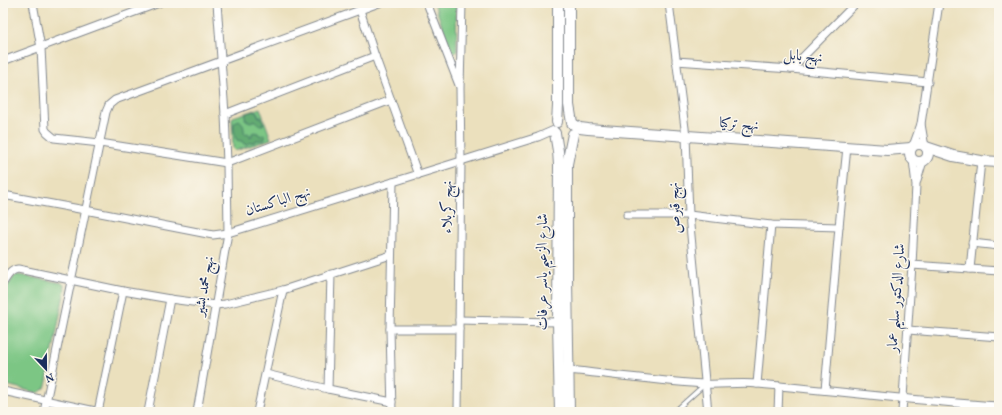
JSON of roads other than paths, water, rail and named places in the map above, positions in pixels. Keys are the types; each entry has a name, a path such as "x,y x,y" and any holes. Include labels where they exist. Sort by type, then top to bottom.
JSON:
{"main road":[{"name":"شارع الزعيم ياسر عرفات","path":"558,3 558,106 555,128 559,165 558,322 560,412"},
{"name":"شارع الزعيم ياسر عرفات","path":"569,3 569,105 573,128 567,164 569,412"},
{"path":"566,119 573,128 568,138 562,138 557,136 555,128 560,120 566,119"},
{"name":"نهج تركيا","path":"573,128 580,130 588,129 887,150 916,155"},
{"path":"916,155 928,155 926,147"},
{"path":"926,147 953,156 981,161 999,162"},
{"path":"916,155 953,156"}],"street":[{"path":"33,3 41,48 45,129 54,138 100,143 227,163 391,100"},
{"path":"4,60 41,48 159,3"},
{"name":"نهج محمد بشير","path":"197,412 228,233 225,114 217,3"},
{"path":"44,412 85,210 106,112 109,105 116,100 379,3"},
{"path":"428,3 460,88"},
{"name":"نهج كربلاء","path":"458,412 462,3"},
{"name":"نهج قبرص","path":"669,3 686,136 689,215 708,412"},
{"path":"791,69 856,3"},
{"path":"916,155 939,3"},
{"path":"360,10 418,175"},
{"path":"225,114 375,56"},
{"name":"نهج بابل","path":"676,61 791,69 928,82"},
{"path":"921,124 926,147"},
{"name":"نهج الباكستان","path":"3,195 213,235 228,233 418,175 538,137 555,128"},
{"path":"825,390 847,147"},
{"name":"شارع الدكتور سليم عمار","path":"902,412 912,266 916,155"},
{"path":"970,269 981,161"},
{"path":"392,412 390,329 393,182"},
{"path":"627,215 689,215 771,225 839,227"},
{"path":"757,384 771,225"},
{"path":"972,243 999,246"},
{"path":"3,283 10,272 15,269 123,291 215,305 283,290 391,256"},
{"path":"912,266 999,271"},
{"path":"328,389 331,274"},
{"path":"257,412 283,290"},
{"path":"3,391 99,412 123,291"},
{"path":"148,412 170,299"},
{"path":"459,320 558,322"},
{"path":"390,329 459,330"},
{"path":"908,330 999,337"},
{"path":"569,370 705,384 757,384 825,390 972,408 999,406"},
{"path":"266,374 392,402"},
{"path":"778,412 779,386"}],"lane":[{"path":"674,412 705,384"}]}
